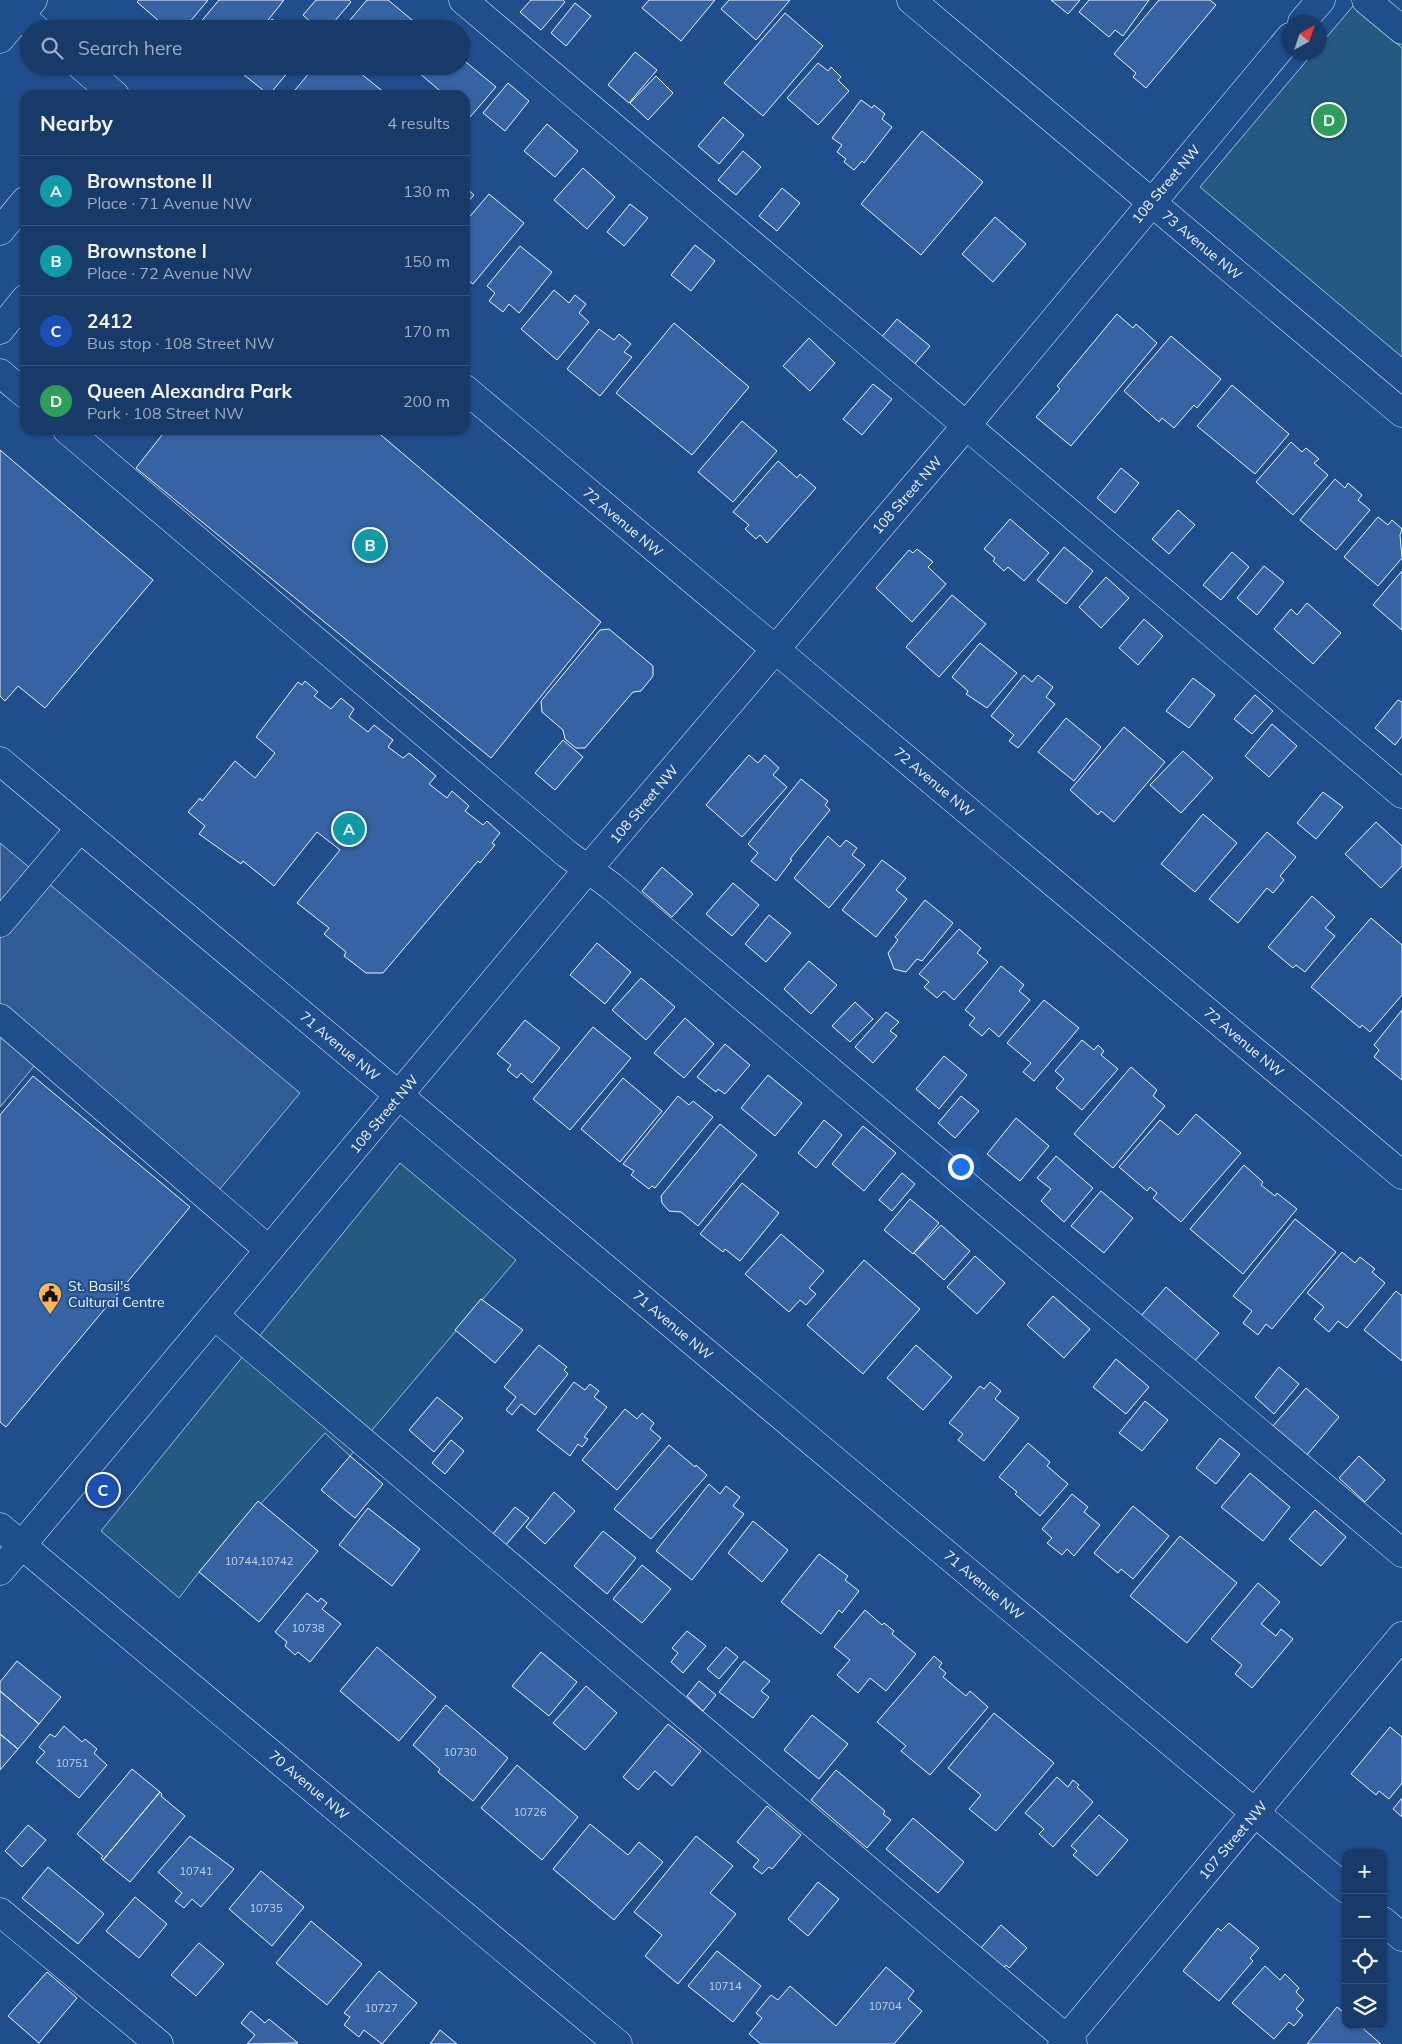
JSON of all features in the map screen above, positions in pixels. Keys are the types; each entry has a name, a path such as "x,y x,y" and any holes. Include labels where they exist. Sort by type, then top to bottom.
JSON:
{"street":[{"path":"463,0 965,427 1402,794"},
{"name":"73 Avenue NW","path":"911,0 1402,413"},
{"path":"1308,15 1320,0"},
{"path":"1366,0 1402,30"},
{"path":"0,39 23,11"},
{"name":"108 Street NW","path":"0,1571 588,869 965,427 1282,46"},
{"path":"92,75 109,90"},
{"path":"0,231 20,207"},
{"path":"0,330 20,305"},
{"path":"0,373 20,390"},
{"name":"72 Avenue NW","path":"470,393 1402,1176"},
{"path":"74,435 567,854 612,886 1402,1553"},
{"name":"71 Avenue NW","path":"0,761 1342,1886"},
{"path":"0,923 80,828"},
{"path":"5,1032 269,1250"},
{"path":"215,1316 1067,2042"},
{"name":"70 Avenue NW","path":"0,1526 618,2044"},
{"name":"107 Street NW","path":"1067,2042 1402,1636"},
{"path":"0,1912 158,2044"},
{"path":"1387,1924 1402,1937"}],"shaded area":[{"path":"1353,6 1402,48 1402,357 1200,187 1307,60 1327,60 1327,37"},
{"path":"0,843 300,1093 205,1207 34,1066 0,1107"},
{"path":"400,1163 516,1260 350,1456 325,1433 199,1572 179,1598 101,1531"}],"building":[{"path":"139,0 208,0 191,20 158,20 137,2"},
{"path":"219,0 284,0 268,20 202,20"},
{"path":"316,0 349,0 351,2 336,20 308,20 303,15"},
{"path":"367,0 388,0 412,20 350,20"},
{"path":"531,0 563,0 565,2 541,30 520,12"},
{"path":"649,0 715,0 681,41 642,8"},
{"path":"729,0 790,0 756,40 721,9"},
{"path":"1051,0 1080,0 1068,14"},
{"path":"1089,0 1149,0 1123,36 1115,30 1109,37 1079,12"},
{"path":"1159,0 1210,0 1216,5 1146,88 1133,77 1136,73 1114,54"},
{"path":"575,3 591,16 566,46 551,33"},
{"path":"785,13 823,46 763,116 724,83"},
{"path":"635,52 657,70 629,103 608,85"},
{"path":"818,63 828,71 831,67 841,77 838,80 849,91 818,125 787,98"},
{"path":"470,65 496,87 470,117 470,90 439,90 421,75 470,75"},
{"path":"244,75 286,75 273,90 263,90"},
{"path":"308,75 362,75 381,90 295,90"},
{"path":"656,76 673,93 648,120 630,103"},
{"path":"508,83 529,101 505,131 483,113"},
{"path":"861,100 872,108 874,105 885,114 882,119 892,127 864,163 862,161 854,170 844,162 846,159 837,152 842,145 832,138"},
{"path":"723,117 744,135 719,164 698,146"},
{"path":"547,124 578,151 555,177 524,151"},
{"path":"922,131 983,182 921,255 861,204"},
{"path":"743,151 761,167 736,195 718,180"},
{"path":"583,168 615,197 587,229 554,200"},
{"path":"782,188 800,203 777,231 759,216"},
{"path":"470,191 474,195 470,199"},
{"path":"489,194 524,223 473,284 470,282 470,216"},
{"path":"630,204 648,218 624,246 607,232"},
{"path":"995,217 1026,244 993,282 962,254"},
{"path":"695,245 715,261 691,291 671,275"},
{"path":"520,246 552,272 519,313 509,304 503,312 489,301 495,293 487,286"},
{"path":"554,290 569,303 575,295 586,304 579,313 589,322 557,360 521,329"},
{"path":"1117,314 1133,328 1136,324 1157,343 1071,446 1036,417 1060,389 1057,386"},
{"path":"897,319 930,346 913,366 880,339"},
{"path":"674,323 749,387 692,455 616,393"},
{"path":"599,329 614,340 619,334 631,344 624,352 632,357 600,396 567,369"},
{"path":"1171,336 1221,379 1197,408 1194,405 1174,428 1162,418 1159,422 1124,391"},
{"path":"809,338 835,363 810,391 783,366"},
{"path":"873,384 892,399 862,435 843,419"},
{"path":"1232,385 1289,434 1255,474 1197,426"},
{"path":"742,421 777,451 733,502 698,472"},
{"path":"162,435 381,435 601,622 491,758 136,468"},
{"path":"1291,442 1302,452 1306,448 1319,459 1314,463 1328,475 1293,515 1256,482"},
{"path":"0,450 153,580 45,708 18,686 5,701 0,696"},
{"path":"778,461 797,478 800,474 816,488 767,543 760,535 756,539 745,529 749,525 733,512"},
{"path":"1121,468 1139,483 1115,513 1097,498"},
{"path":"1335,479 1345,488 1348,483 1362,495 1358,500 1370,510 1336,550 1300,520"},
{"path":"1178,510 1195,525 1169,554 1152,539"},
{"path":"1378,517 1388,525 1392,520 1402,529 1400,535 1402,558 1378,586 1344,557"},
{"path":"1010,519 1049,553 1024,581 1008,567 1004,571 993,561 995,558 984,549"},
{"path":"1064,547 1093,571 1066,604 1037,580"},
{"path":"917,549 933,562 928,567 946,584 912,622 876,588 909,550 913,553"},
{"path":"1232,552 1249,567 1221,600 1203,585"},
{"path":"1264,566 1284,582 1257,615 1237,598"},
{"path":"1402,571 1402,630 1373,605"},
{"path":"1106,577 1129,598 1101,628 1079,607"},
{"path":"952,595 986,624 939,677 906,647"},
{"path":"1307,603 1341,633 1313,664 1274,629 1291,609 1297,615"},
{"path":"1144,619 1163,636 1138,665 1119,648"},
{"path":"609,629 653,666 653,676 641,691 633,692 585,748 576,748 565,739 563,730 542,712 541,701 600,630"},
{"path":"980,643 1017,673 987,708 966,694 968,691 952,677"},
{"path":"1024,675 1032,682 1038,675 1053,687 1046,697 1055,704 1018,748 1009,741 1014,735 991,716"},
{"path":"1193,678 1215,695 1189,728 1166,711"},
{"path":"305,681 318,692 314,696 331,709 341,698 354,709 349,717 368,732 374,725 393,740 388,747 403,758 409,753 436,776 429,784 447,798 452,791 469,806 465,811 483,825 487,821 500,833 492,843 495,845 480,863 478,861 383,973 366,973 344,956 346,952 324,934 329,928 297,903 340,850 317,832 274,886 243,861 241,864 199,834 205,826 188,812 200,798 202,801 235,761 255,778 275,753 256,737 298,682 302,685"},
{"path":"1255,695 1273,711 1252,734 1234,719"},
{"path":"1398,700 1402,702 1402,736 1395,745 1375,728"},
{"path":"1066,718 1101,747 1074,781 1038,752"},
{"path":"1272,724 1297,746 1269,777 1245,756"},
{"path":"1124,727 1165,762 1114,822 1101,811 1098,815 1070,790"},
{"path":"563,740 583,757 555,790 535,773"},
{"path":"1183,751 1213,778 1181,813 1150,785"},
{"path":"749,755 758,763 765,755 779,768 773,775 787,787 742,837 706,805"},
{"path":"801,779 828,801 825,805 830,810 790,859 792,860 776,881 751,861 758,853 748,844"},
{"path":"1323,792 1343,807 1316,839 1297,823"},
{"path":"1203,814 1237,843 1195,892 1161,864"},
{"path":"1376,822 1402,846 1402,866 1381,888 1345,854"},
{"path":"1267,832 1296,857 1280,876 1284,880 1273,893 1267,888 1238,923 1209,899"},
{"path":"828,836 840,847 846,840 857,848 852,855 865,865 829,908 794,878"},
{"path":"882,860 906,878 896,890 907,899 876,937 842,910"},
{"path":"662,867 693,894 672,917 642,891"},
{"path":"733,883 759,905 732,936 706,914"},
{"path":"1312,896 1335,917 1325,928 1335,936 1305,972 1296,965 1293,968 1268,947"},
{"path":"925,900 953,923 922,961 917,959 906,972 894,969 888,953 898,940 895,937"},
{"path":"769,915 791,933 766,962 745,944"},
{"path":"1371,918 1402,945 1402,995 1370,1032 1362,1025 1360,1028 1311,987"},
{"path":"959,929 981,948 977,953 988,962 954,1000 944,991 937,998 924,987 929,982 919,974"},
{"path":"597,943 631,972 605,1004 570,975"},
{"path":"809,961 837,985 811,1014 784,989"},
{"path":"1001,966 1024,985 1019,991 1030,1000 999,1037 989,1028 982,1036 969,1025 975,1018 965,1010"},
{"path":"641,978 675,1007 646,1040 612,1010"},
{"path":"1044,1000 1079,1028 1034,1081 1023,1072 1031,1063 1007,1043"},
{"path":"855,1002 873,1019 850,1042 832,1026"},
{"path":"1402,1010 1402,1080 1374,1057 1379,1050 1374,1045"},
{"path":"886,1012 899,1022 890,1031 897,1036 873,1063 855,1047"},
{"path":"685,1018 714,1044 684,1078 654,1053"},
{"path":"525,1020 560,1048 532,1083 521,1073 517,1078 507,1070 511,1065 497,1054"},
{"path":"593,1027 631,1058 570,1130 533,1099"},
{"path":"1082,1040 1094,1050 1098,1045 1104,1051 1101,1055 1118,1069 1082,1110 1056,1088 1064,1079 1055,1071"},
{"path":"725,1044 750,1065 725,1094 718,1089 716,1092 697,1077"},
{"path":"944,1056 967,1075 939,1109 916,1089"},
{"path":"1131,1067 1157,1090 1153,1096 1165,1106 1113,1168 1074,1134"},
{"path":"768,1075 802,1103 775,1136 741,1108"},
{"name":"St. Basil's Cultural Centre","path":"33,1076 190,1207 6,1427 0,1422 0,1115"},
{"path":"623,1078 662,1111 620,1162 581,1129"},
{"path":"678,1096 689,1105 693,1101 713,1117 655,1188 652,1186 649,1189 631,1175 634,1171 623,1164"},
{"path":"961,1096 979,1111 955,1138 938,1123"},
{"path":"1196,1114 1241,1153 1181,1222 1153,1198 1157,1193 1150,1187 1147,1191 1119,1167 1160,1120 1178,1135"},
{"path":"1016,1118 1049,1146 1020,1181 987,1154"},
{"path":"824,1120 842,1135 816,1168 798,1153"},
{"path":"720,1124 757,1155 698,1226 681,1212 669,1211 662,1203 661,1196"},
{"path":"863,1126 896,1153 864,1191 832,1164"},
{"path":"1056,1156 1093,1188 1064,1222 1041,1201 1051,1189 1037,1178"},
{"path":"1244,1165 1263,1182 1261,1185 1275,1196 1277,1193 1297,1209 1243,1274 1190,1229"},
{"path":"902,1173 915,1184 892,1211 879,1200"},
{"path":"742,1183 779,1213 740,1261 725,1249 723,1252 700,1234"},
{"path":"1101,1191 1133,1218 1104,1253 1071,1226"},
{"path":"910,1199 939,1223 913,1254 884,1230"},
{"path":"1295,1219 1336,1252 1272,1329 1266,1324 1258,1335 1243,1323 1252,1311 1233,1296"},
{"path":"941,1225 970,1251 944,1280 914,1253"},
{"path":"781,1234 824,1271 809,1288 816,1294 806,1305 800,1300 789,1312 745,1274"},
{"path":"1342,1252 1355,1263 1360,1257 1375,1269 1372,1272 1385,1283 1347,1328 1338,1321 1329,1332 1314,1319 1324,1307 1307,1293"},
{"path":"975,1256 1005,1283 977,1314 947,1287"},
{"path":"864,1260 920,1309 863,1374 807,1325"},
{"path":"1166,1287 1219,1333 1193,1363 1140,1317"},
{"path":"1396,1291 1402,1296 1402,1361 1364,1330"},
{"path":"1053,1296 1090,1329 1064,1358 1027,1325"},
{"path":"481,1299 523,1330 495,1363 455,1330"},
{"path":"539,1345 567,1367 564,1370 568,1374 535,1415 521,1404 512,1415 506,1410 516,1397 504,1387"},
{"path":"916,1345 952,1377 923,1410 887,1378"},
{"path":"1116,1359 1149,1387 1126,1414 1093,1387"},
{"path":"1279,1367 1299,1384 1274,1414 1255,1397"},
{"path":"574,1382 585,1390 590,1384 599,1391 594,1397 607,1407 584,1437 588,1439 582,1447 578,1444 570,1456 537,1430"},
{"path":"990,1382 1001,1391 995,1399 1019,1418 984,1461 958,1440 963,1434 949,1423 980,1386 984,1389"},
{"path":"1306,1388 1339,1417 1306,1456 1272,1427"},
{"path":"437,1397 463,1418 434,1452 409,1430"},
{"path":"1145,1401 1168,1420 1142,1451 1119,1433"},
{"path":"625,1409 637,1419 642,1413 654,1423 650,1429 661,1438 617,1490 582,1460"},
{"path":"1220,1438 1240,1454 1216,1484 1196,1468"},
{"path":"451,1440 464,1451 445,1474 432,1463"},
{"path":"1028,1443 1050,1462 1047,1466 1068,1484 1040,1516 1015,1494 1017,1492 999,1477"},
{"path":"669,1445 707,1475 651,1539 614,1509"},
{"path":"350,1456 383,1484 355,1518 321,1490"},
{"path":"1359,1456 1385,1480 1365,1502 1339,1478"},
{"path":"1250,1473 1290,1507 1263,1541 1221,1507"},
{"path":"709,1484 720,1494 726,1486 740,1497 733,1506 744,1514 692,1580 656,1551"},
{"path":"554,1492 575,1511 545,1544 526,1527"},
{"path":"1072,1494 1088,1507 1084,1512 1100,1525 1074,1556 1067,1549 1062,1555 1047,1543 1052,1538 1042,1529"},
{"path":"258,1501 318,1551 259,1622 199,1572"},
{"path":"1133,1506 1169,1536 1133,1579 1121,1569 1118,1573 1094,1553"},
{"path":"515,1507 529,1518 505,1546 492,1535"},
{"path":"368,1508 420,1549 392,1586 339,1545"},
{"path":"1315,1510 1346,1537 1321,1566 1289,1539"},
{"path":"753,1521 788,1550 762,1582 728,1553"},
{"path":"603,1531 636,1558 607,1594 574,1566"},
{"path":"1180,1536 1237,1583 1187,1643 1130,1596"},
{"path":"819,1554 848,1576 845,1580 859,1591 842,1613 839,1610 821,1634 781,1602"},
{"path":"642,1565 671,1589 642,1623 613,1599"},
{"path":"1258,1583 1280,1602 1261,1624 1276,1636 1281,1629 1293,1639 1252,1688 1235,1674 1242,1665 1211,1639"},
{"path":"307,1593 318,1602 321,1598 327,1603 322,1609 341,1624 310,1662 298,1652 295,1655 285,1646 287,1642 275,1632"},
{"path":"865,1610 882,1625 884,1623 894,1631 892,1634 916,1654 886,1691 870,1678 858,1693 837,1675 850,1660 834,1647"},
{"path":"687,1631 706,1646 683,1673 671,1662 678,1653 672,1648"},
{"path":"377,1647 436,1697 399,1741 340,1691"},
{"path":"726,1647 738,1657 719,1679 707,1669"},
{"path":"541,1652 577,1682 549,1716 512,1686"},
{"path":"934,1656 942,1663 939,1667 946,1673 943,1677 966,1696 970,1691 988,1707 930,1775 901,1751 906,1746 877,1722"},
{"path":"17,1661 61,1697 39,1724 0,1691 0,1682"},
{"path":"744,1661 770,1681 761,1691 769,1697 753,1718 719,1692"},
{"path":"699,1681 716,1695 703,1711 687,1696"},
{"path":"586,1686 617,1713 585,1750 553,1723"},
{"path":"0,1691 39,1724 18,1749 0,1734"},
{"path":"446,1705 508,1758 473,1801 438,1772 440,1769 413,1745"},
{"path":"994,1713 1054,1763 996,1831 969,1809 981,1795 948,1768"},
{"path":"812,1715 848,1744 819,1779 784,1750"},
{"path":"668,1724 701,1751 672,1786 655,1771 638,1790 623,1777"},
{"path":"64,1726 82,1742 85,1739 97,1749 94,1753 107,1765 79,1798 36,1762 45,1752 39,1747 50,1734 55,1737"},
{"path":"1390,1727 1402,1737 1402,1783 1389,1799 1379,1791 1376,1795 1351,1774"},
{"path":"0,1734 18,1749 0,1770"},
{"path":"517,1765 578,1817 542,1860 481,1808"},
{"path":"132,1769 160,1792 103,1860 101,1858 103,1856 77,1834"},
{"path":"836,1770 885,1811 883,1814 891,1820 867,1848 811,1800"},
{"path":"1057,1777 1068,1787 1073,1780 1079,1785 1077,1787 1093,1802 1053,1847 1039,1834 1044,1829 1025,1813"},
{"path":"160,1792 161,1796 185,1816 130,1882 103,1860"},
{"path":"1402,1798 1402,1817 1393,1809"},
{"path":"767,1806 801,1835 772,1869 769,1867 762,1874 753,1867 759,1860 737,1842"},
{"path":"1099,1815 1128,1840 1097,1876 1073,1855 1077,1851 1071,1846"},
{"path":"913,1818 964,1862 938,1893 886,1849"},
{"path":"590,1824 628,1855 639,1842 663,1862 614,1920 553,1869"},
{"path":"28,1825 46,1840 22,1867 5,1851"},
{"path":"190,1836 234,1869 201,1907 192,1899 184,1908 175,1901 182,1893 158,1872"},
{"path":"696,1836 733,1866 710,1893 736,1914 678,1984 645,1956 662,1935 634,1912"},
{"path":"48,1867 104,1914 78,1944 22,1898"},
{"path":"261,1871 304,1907 272,1946 229,1909"},
{"path":"818,1882 839,1899 808,1936 788,1919"},
{"path":"135,1897 167,1924 139,1958 106,1931"},
{"path":"311,1921 362,1964 327,2005 276,1963"},
{"path":"1229,1923 1259,1948 1250,1958 1253,1961 1219,2001 1183,1971 1218,1928 1221,1931"},
{"path":"1001,1925 1027,1948 1009,1968 1006,1965 1003,1969 980,1949"},
{"path":"199,1943 224,1964 196,1996 171,1975"},
{"path":"717,1951 761,1986 733,2022 688,1986"},
{"path":"1265,1966 1280,1980 1285,1974 1299,1988 1296,1992 1304,2000 1296,2009 1303,2015 1294,2026 1289,2022 1274,2039 1232,2003"},
{"path":"886,1967 914,1991 908,1999 922,2011 894,2044 761,2044 749,2034 762,2018 756,2013 771,1995 778,2000 790,1986 836,2026"},
{"path":"379,1971 417,2003 382,2044 364,2030 359,2037 344,2025 350,2017 344,2013"},
{"path":"47,1972 77,1998 39,2043 8,2016"},
{"path":"1337,2007 1342,2011 1342,2029 1364,2029 1381,2044 1307,2044"},
{"path":"251,2011 265,2023 269,2019 298,2043 247,2044 255,2035 241,2023"},
{"path":"440,2030 457,2044 430,2044"}],"place":[{"name":"Queen Alexandra Park","path":"1329,120"},
{"name":"Brownstone I","path":"370,545"},
{"name":"Brownstone II","path":"349,829"},
{"name":"St. Basil's Cultural Centre","path":"50,1315"},
{"name":"2412","path":"103,1490"}]}
